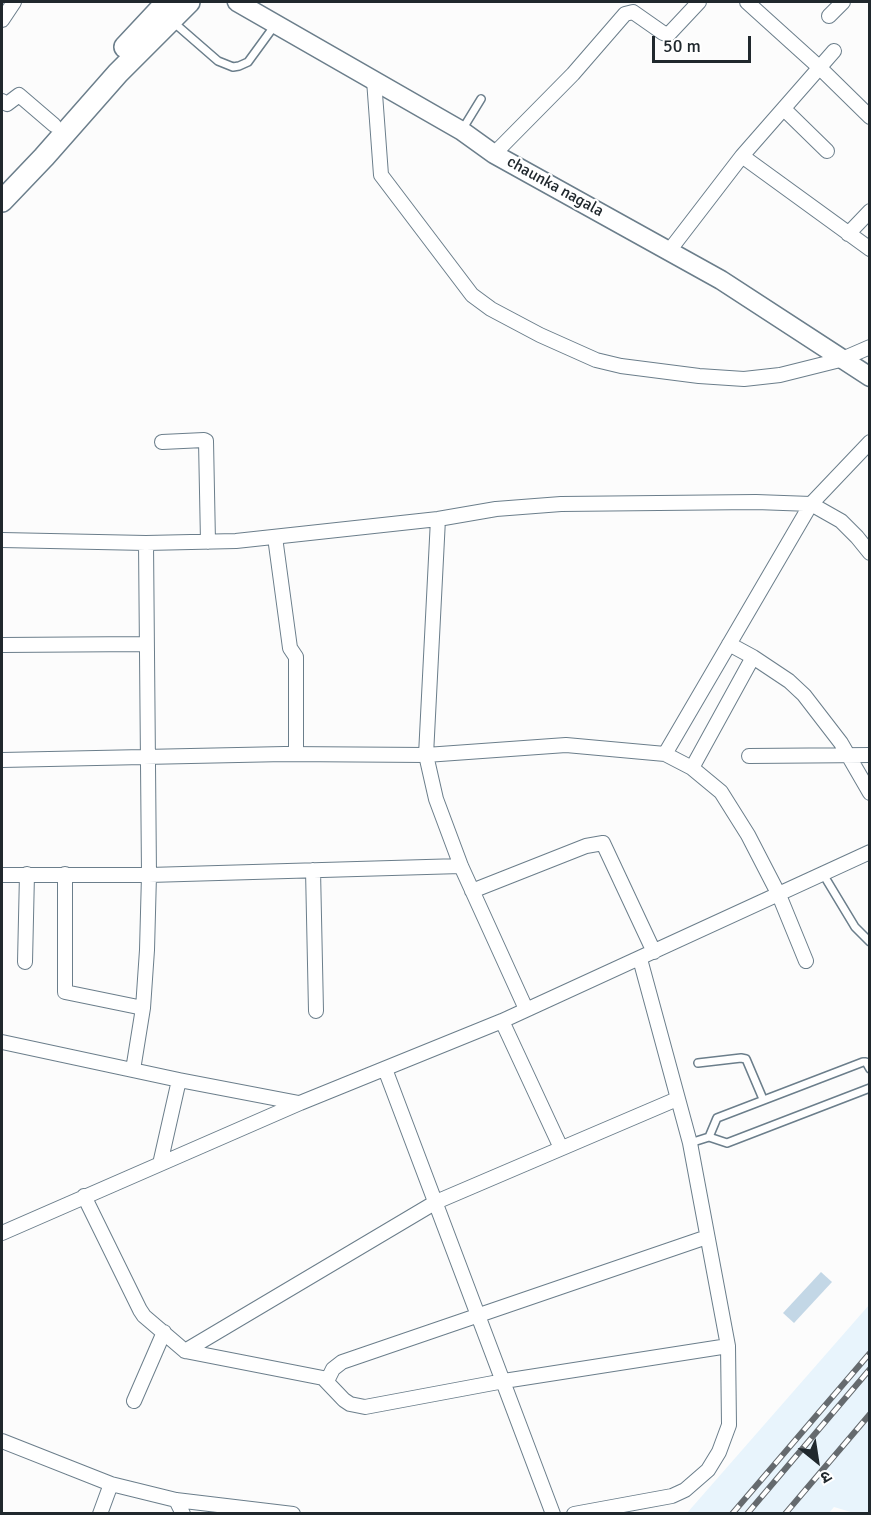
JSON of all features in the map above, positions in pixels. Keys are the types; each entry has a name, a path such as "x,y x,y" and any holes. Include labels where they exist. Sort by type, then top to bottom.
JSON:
{"main road":[{"path":"2,182 54,125 169,11 189,2"},
{"name":"chaunka nagala","path":"237,2 462,131 494,154 721,280 840,360 870,377"},
{"path":"2,201 118,73 169,11"}],"street":[{"path":"2,20 14,2"},
{"path":"494,154 573,74 625,14 633,12 663,33 669,34 699,2"},
{"path":"747,2 870,117"},
{"path":"829,16 843,2"},
{"path":"669,250 741,156 834,51"},
{"path":"374,80 381,176 472,295 491,309 596,360 621,366 699,376 744,379 780,375 840,360 870,347"},
{"path":"2,101 9,103 19,95 54,125"},
{"path":"784,109 827,151"},
{"path":"741,156 870,249"},
{"path":"848,234 870,211"},
{"path":"162,442 206,441 208,542"},
{"path":"665,754 812,504 870,442"},
{"path":"2,540 208,542 275,537 438,519 495,509 561,504 756,502 812,504 841,521 870,554"},
{"path":"438,519 426,755 436,800 461,866 526,1009"},
{"path":"275,537 290,648 296,657 296,754"},
{"path":"133,1070 143,1008 147,950 146,543"},
{"path":"2,645 145,644"},
{"path":"729,644 789,681 804,695 835,734 870,792"},
{"path":"692,768 753,657"},
{"path":"2,760 296,754 426,755 566,745 665,754 692,768 721,792 748,835 779,895 806,961"},
{"path":"749,756 870,755"},
{"path":"472,891 586,846 603,843 654,952"},
{"path":"2,1233 300,1103 502,1021 870,852"},
{"path":"2,881 2,875 27,874 148,874 461,866"},
{"path":"313,870 316,1011"},
{"path":"26,962 27,874"},
{"path":"65,874 65,992 143,1008"},
{"path":"574,1514 672,1496 685,1490 708,1470 719,1452 729,1425 728,1346 690,1143 640,959"},
{"path":"502,1021 561,1148"},
{"path":"2,1042 300,1103"},
{"path":"385,1069 553,1514"},
{"path":"160,1164 179,1080"},
{"path":"185,1351 436,1202 677,1099"},
{"path":"84,1196 140,1310 185,1351 323,1378 350,1404 364,1407 504,1381 728,1346"},
{"path":"327,1381 333,1369 342,1362 707,1237"},
{"path":"134,1401 164,1332"},
{"path":"2,1441 111,1484 176,1500 293,1514"},
{"path":"100,1514 111,1484"},
{"path":"176,1500 183,1514"}],"lane":[{"path":"169,11 218,61 232,67 248,62 277,23"},
{"path":"462,131 481,99"},
{"path":"823,874 855,927 870,942"},
{"path":"698,1063 746,1059 763,1099"},
{"path":"709,1137 717,1118 863,1062 866,1062 870,1069"},
{"path":"690,1143 709,1137 727,1143 870,1088"}],"shaded area":[{"path":"869,1305 869,1513 854,1513 834,1507 828,1514 687,1513"}],"building":[{"path":"821,1272 832,1282 794,1323 783,1313"}],"railway":[{"path":"732,1514 870,1353"},
{"path":"747,1514 870,1369"},
{"path":"785,1514 870,1414"}]}
